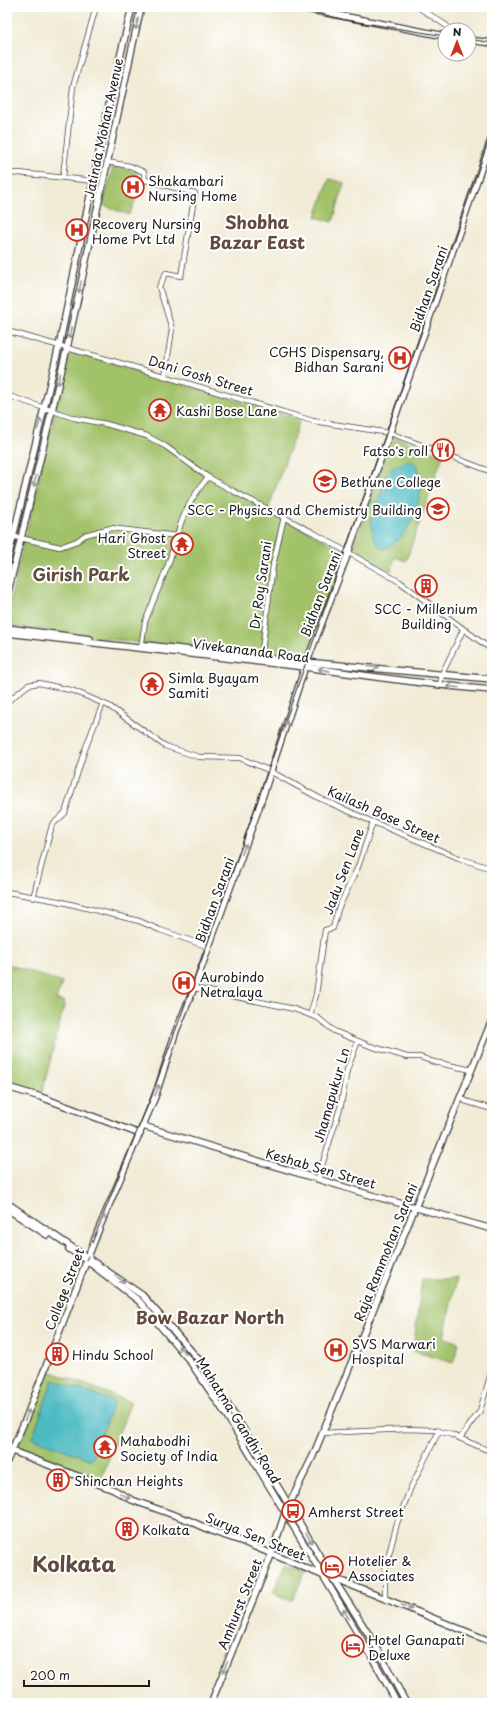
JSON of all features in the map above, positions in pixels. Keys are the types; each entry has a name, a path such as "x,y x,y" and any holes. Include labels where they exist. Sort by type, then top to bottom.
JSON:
{"main road":[{"path":"7,562 10,536 59,346 111,96 132,7"},
{"name":"Jatinda Mohan Avenue","path":"7,596 67,348 141,7"},
{"path":"296,7 437,34"},
{"path":"477,41 492,44"},
{"name":"Bidhan Sarani","path":"143,1126 166,1067 176,1031 194,988 258,810 306,664 390,433 492,137"},
{"name":"Vivekananda Road","path":"7,628 141,646 306,664 375,667 492,679"},
{"name":"Vivekananda Road","path":"7,633 261,658 306,664 342,674 492,690"},
{"name":"Raja Rammohan Sarani","path":"285,1513 322,1433 492,1020"},
{"path":"7,1087 138,1133"},
{"name":"College Street","path":"7,1461 9,1450 26,1418 87,1258 138,1133 143,1126"},
{"name":"Keshab Sen Street","path":"143,1126 178,1138 492,1230"},
{"name":"Mahatma Gandhi Road","path":"7,1203 142,1295 199,1360 376,1646 405,1702"},
{"name":"Mahatma Gandhi Road","path":"7,1209 87,1258 139,1301 185,1353 220,1404 372,1657 397,1703"},
{"name":"Surya Sen Street","path":"9,1450 114,1490 132,1500 272,1553 492,1642"},
{"name":"Amhurst Street","path":"211,1703 272,1553 285,1513"}],"street":[{"path":"63,177 73,87 96,7"},
{"path":"418,7 441,22"},
{"path":"107,162 130,166 144,172 145,180 194,193 181,276 166,273 159,287 172,329 165,376"},
{"path":"7,174 63,177 94,181"},
{"name":"Dani Gosh Street","path":"7,331 165,376 313,421 390,433 492,472"},
{"path":"7,394 10,397 52,410 147,436 165,446 208,477 284,517 400,582 492,650"},
{"path":"141,646 145,622 168,565 182,516 193,496 208,477"},
{"name":"Dr Roy Sarani","path":"261,658 273,565 284,517"},
{"path":"10,536 60,547 77,541 85,535 103,529 116,528 177,536"},
{"path":"440,685 442,674 463,630"},
{"name":"Kailash Bose Street","path":"7,702 25,685 39,683 74,691 103,703 165,746 199,757 240,758 266,768 270,772 324,800 373,822 458,858 492,869"},
{"path":"33,898 52,825 65,813 84,752 103,703"},
{"name":"Jadu Sen Lane","path":"310,1015 316,995 325,930 333,928 338,909 358,867 373,822"},
{"path":"7,892 33,898 58,901 139,921 209,947"},
{"path":"194,988 294,1009 318,1018 334,1031 400,1056 420,1058 472,1070"},
{"name":"Jhamapukur Ln","path":"318,1178 341,1105 347,1070 358,1041"},
{"path":"462,1096 465,1101 492,1109"},
{"path":"460,1438 480,1411 492,1369"},
{"path":"322,1433 409,1429 439,1431 460,1438 492,1452"},
{"path":"385,1598 384,1570 397,1523 411,1487 439,1431"}],"green space":[{"path":"113,166 131,170 141,178 143,183 129,215 103,205"},
{"path":"329,179 344,183 333,222 316,217"},
{"path":"69,351 300,419 268,510 348,553 307,664 7,626 7,614"},
{"path":"392,436 443,455 406,561 395,557 391,571 352,550"},
{"path":"8,964 62,983 56,1000 65,1002 42,1093 7,1083"},
{"path":"422,1279 456,1279 444,1337 459,1343 453,1363 413,1351"},
{"path":"47,1370 131,1402 101,1479 17,1447"},
{"path":"285,1564 306,1571 292,1601 273,1593"}],"water":[{"path":"407,461 413,461 419,470 421,482 420,496 416,511 410,524 401,536 392,545 381,549 373,536 371,519 387,475 394,467"},
{"path":"53,1380 114,1401 92,1460 32,1438"}],"tram line":[{"path":"293,7 346,20 437,35"},
{"path":"477,40 492,43"},
{"path":"92,1243 154,1089 207,945 492,131"},
{"path":"86,1260 88,1256"}],"place":[{"name":"Shakambari Nursing Home","path":"133,187"},
{"name":"Recovery Nursing Home Pvt Ltd","path":"77,230"},
{"name":"CGHS Dispensary, Bidhan Sarani","path":"400,358"},
{"name":"Kashi Bose Lane","path":"160,410"},
{"name":"Fatso's roll","path":"443,450"},
{"name":"Bethune College","path":"325,481"},
{"name":"SCC - Physics and Chemistry Building","path":"438,509"},
{"name":"Hari Ghost Street","path":"182,544"},
{"name":"SCC - Millenium Building","path":"426,586"},
{"name":"Simla Byayam Samiti","path":"152,684"},
{"name":"Aurobindo Netralaya","path":"184,983"},
{"name":"SVS Marwari Hospital","path":"336,1350"},
{"name":"Hindu School","path":"57,1354"},
{"name":"Mahabodhi Society of India","path":"105,1447"},
{"name":"Shinchan Heights","path":"58,1480"},
{"name":"Amherst Street","path":"293,1511"},
{"name":"Kolkata","path":"127,1529"},
{"name":"Hotelier & Associates","path":"332,1567"},
{"name":"Hotel Ganapati Deluxe","path":"353,1646"}],"district":[{"name":"Shobha Bazar East","path":"257,232"},
{"name":"Girish Park","path":"81,574"},
{"name":"Bow Bazar North","path":"210,1317"},
{"name":"Kolkata","path":"74,1563"}]}
